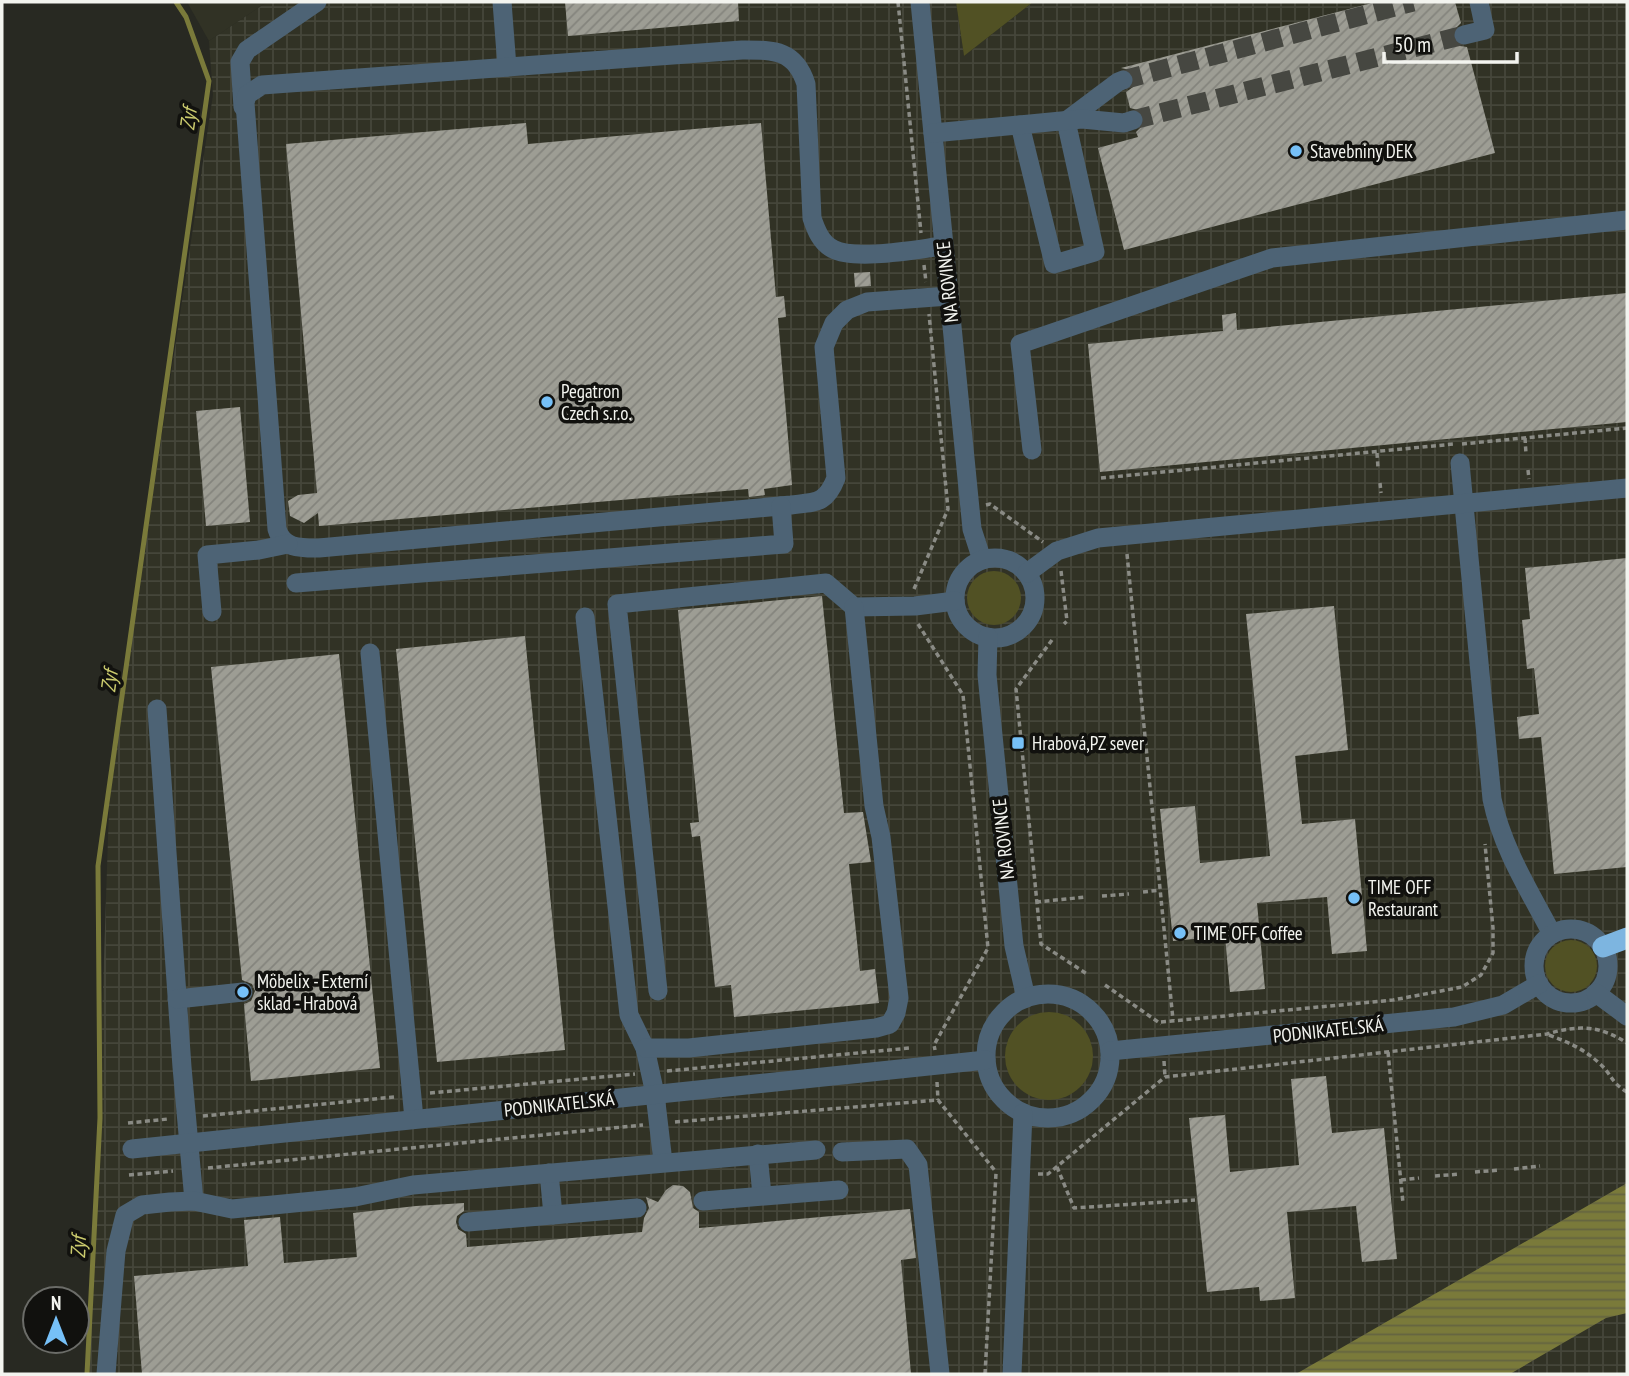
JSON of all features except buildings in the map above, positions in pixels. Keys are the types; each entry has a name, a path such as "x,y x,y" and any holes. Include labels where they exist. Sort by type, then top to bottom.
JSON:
{"highway":[{"path":"1603,947 1627,938"}],"street":[{"path":"317,2 247,50 240,62 277,529 280,537 294,547 319,548 822,500 830,492 836,478 824,347 834,323 847,310 867,302 948,296"},
{"path":"502,2 508,67"},
{"name":"NA ROVINCE","path":"920,2 972,528 982,560"},
{"path":"1464,35 1485,30 1479,2"},
{"path":"244,112 247,95 262,85 772,50 785,54 802,71 806,84 812,218 819,236 834,250 858,255 943,246"},
{"path":"1066,121 1123,80"},
{"path":"933,132 1082,119 1124,123 1133,120"},
{"path":"1020,125 1054,264 1095,252 1066,121"},
{"path":"1032,450 1020,344 1272,258 1624,220"},
{"path":"1460,463 1492,799 1498,827 1552,934"},
{"path":"1027,573 1056,551 1098,538 1627,488"},
{"path":"296,583 784,544 781,506"},
{"path":"212,612 207,555 288,544"},
{"path":"1006,559 1018,564 1027,573 1035,594 1031,617 1023,627 1000,638 975,632 965,624 955,601 956,588 971,566 982,560 1006,559"},
{"path":"659,991 617,604 827,583 854,607 915,606 955,601"},
{"path":"645,1048 689,1048 876,1028 890,1024 896,1013 900,998 881,837 874,806 854,607"},
{"path":"585,617 629,1016 645,1048 651,1072 663,1162"},
{"name":"NA ROVINCE","path":"988,637 987,675 1013,933 1026,998"},
{"path":"370,653 414,1119"},
{"path":"157,709 194,1200"},
{"path":"1574,929 1586,932 1603,947 1608,967 1596,993 1576,1003 1565,1002 1555,999 1539,985 1534,962 1537,951 1552,934 1574,929"},
{"name":"PODNIKATELSKÁ","path":"1110,1051 1454,1017 1503,1005 1539,985"},
{"path":"177,999 243,992"},
{"path":"1596,993 1627,1016"},
{"path":"1040,995 1070,998 1083,1005 1101,1025 1110,1051 1105,1079 1098,1092 1074,1112 1058,1117 1023,1113 1009,1104 997,1092 989,1077 986,1060 990,1034 1004,1012 1026,998 1040,995"},
{"name":"PODNIKATELSKÁ","path":"132,1149 986,1060"},
{"path":"1012,1374 1023,1113"},
{"path":"842,1152 907,1149 918,1165 940,1374"},
{"path":"106,1374 116,1251 125,1215 142,1205 194,1200 232,1209 355,1197 413,1185 816,1150"},
{"path":"758,1154 762,1195"},
{"path":"549,1173 553,1215"},
{"path":"703,1201 839,1190"},
{"path":"468,1222 637,1208"}],"path":[{"path":"1101,478 1627,428"},
{"path":"1525,438 1526,454"},
{"path":"1377,452 1378,468"},
{"path":"984,505 990,504 1043,542 1046,547"},
{"path":"914,596 913,589 948,509"},
{"path":"1127,548 1173,1020"},
{"path":"1058,565 1064,596 1064,624"},
{"path":"916,621 963,695 988,948 934,1045 935,1054"},
{"path":"1052,640 1016,689 1041,944 1087,974"},
{"path":"1105,985 1161,1022 1393,1000 1462,988 1481,975 1493,953 1484,833"},
{"path":"1143,892 1160,890"},
{"path":"1102,896 1129,894"},
{"path":"1037,902 1086,897"},
{"path":"988,948 999,948"},
{"path":"1161,1022 1162,1033"},
{"path":"1034,1174 1048,1174 1165,1077 1547,1034 1568,1028 1591,1028 1610,1032 1627,1043"},
{"path":"1547,1034 1575,1045 1602,1065 1614,1084 1627,1092"},
{"path":"128,1123 921,1046"},
{"path":"1388,1051 1403,1203"},
{"path":"1164,1061 1165,1077"},
{"path":"937,1083 938,1100 996,1172 985,1374"},
{"path":"129,1175 938,1100"},
{"path":"1514,1169 1540,1166"},
{"path":"1057,1167 1074,1208 1195,1200"},
{"path":"1475,1172 1500,1170"},
{"path":"996,1172 1006,1172"},
{"path":"1435,1176 1460,1174"},
{"path":"1401,1180 1419,1178"}],"shaded area":[{"path":"187,2 267,2 209,41"},
{"path":"267,2 956,2 964,56 1033,2 1627,2 1627,1374 87,1374 88,1355 91,1355 91,1290 110,780 213,95 209,41"},
{"path":"956,2 1033,2 964,56"},
{"path":"994,571 1013,579 1021,598 1013,617 994,625 975,617 967,598 975,579"},
{"path":"1571,940 1581,942 1589,948 1595,956 1595,976 1589,984 1581,990 1571,992 1561,990 1553,984 1547,976 1545,966 1547,956 1553,948 1561,942"},
{"path":"1049,1012 1074,1019 1086,1031 1093,1056 1086,1081 1074,1093 1049,1100 1024,1093 1012,1081 1005,1056 1012,1031 1024,1019"},
{"path":"1627,1183 1627,1313 1606,1318 1510,1374 1296,1374"}],"waterway":[{"name":"Zyf","path":"87,1374 100,1118 98,866 209,81 186,17 176,2"}],"tunnel":[{"path":"1123,80 1413,2"},
{"path":"1133,120 1464,35"}],"place":[{"name":"Stavebniny DEK","path":"1296,151"},
{"name":"Pegatron Czech s.r.o.","path":"547,402"},
{"name":"Hrabová,PZ sever","path":"1018,743"},
{"name":"TIME OFF Restaurant","path":"1354,898"},
{"name":"TIME OFF Coffee","path":"1180,933"},
{"name":"Möbelix - Externí sklad - Hrabová","path":"243,992"}]}
